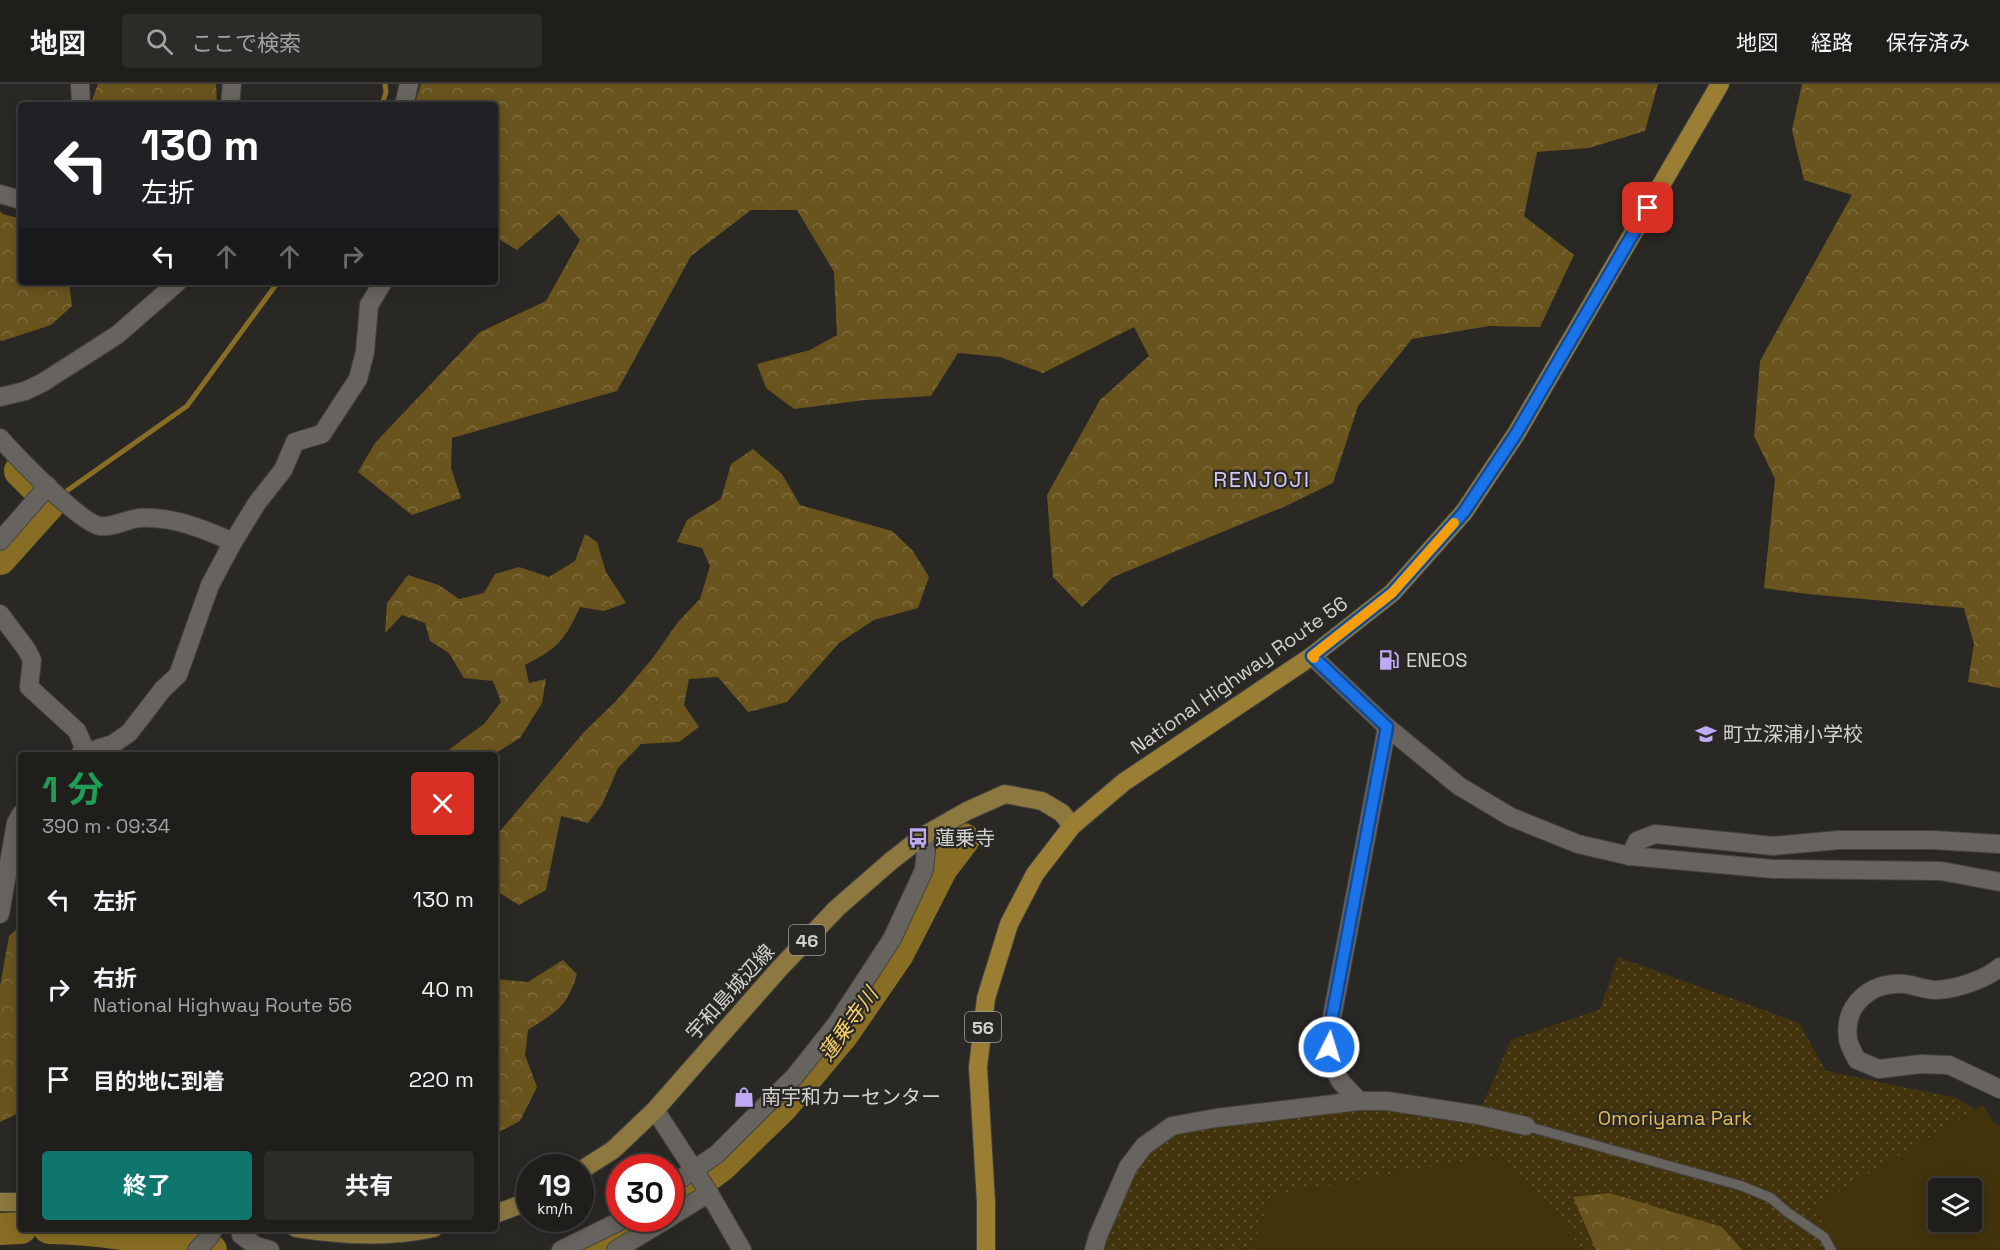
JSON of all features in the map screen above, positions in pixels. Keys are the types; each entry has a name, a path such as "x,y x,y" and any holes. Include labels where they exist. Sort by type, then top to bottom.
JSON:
{"highway":[{"name":"National Highway Route 56","path":"986,1250 986,1202 978,1066 986,998 1009,924 1035,874 1072,826 1124,782 1312,656 1392,593 1464,512 1516,434 1720,84"}],"main road":[{"name":"宇和島城辺線","path":"594,1162 613,1150 655,1110 780,968 837,908 923,836 967,810 1005,794 1042,801 1062,813 1072,826"},
{"path":"0,1203 18,1202"},
{"path":"498,1213 516,1206"},
{"path":"323,1232 343,1235 416,1232"}],"street":[{"path":"81,84 81,102"},
{"path":"230,102 232,84"},
{"path":"405,102 410,84"},
{"path":"0,194 18,199"},
{"path":"0,397 26,391 42,383 107,341 174,285"},
{"path":"86,752 113,744 129,733 163,689 178,675 210,585 233,542 257,503 284,470 295,442 322,434 358,379 365,352 369,305 381,285"},
{"path":"0,438 25,465 87,522 101,526 138,518 160,518 190,525 233,542"},
{"path":"0,541 48,486"},
{"path":"0,614 32,660 29,687 77,731 83,752"},
{"path":"1312,656 1387,727 1459,786 1511,817 1578,844 1630,856 1773,869 1941,871 2000,882"},
{"path":"1359,1101 1341,1082 1329,1061 1329,1033 1387,727"},
{"path":"0,914 18,819"},
{"path":"1630,856 1637,841 1655,834 1773,846 1839,840 2000,843"},
{"path":"684,1176 717,1154 795,1076 837,1023 892,939 920,880 924,870 926,851 923,836"},
{"path":"2000,967 1992,975 1958,986 1935,990 1903,984 1870,989 1854,1007 1848,1018 1848,1041 1857,1060 1879,1069 1921,1064 1949,1065 2000,1089"},
{"path":"1094,1250 1128,1167 1144,1146 1172,1126 1216,1118 1359,1101 1387,1101 1478,1115 1526,1126"},
{"path":"655,1110 709,1192 742,1250"},
{"path":"684,1208 709,1192"},
{"path":"561,1250 606,1228"},
{"path":"196,1250 212,1232"},
{"path":"241,1232 241,1235 256,1246 270,1250"},
{"path":"616,1250 645,1232"}],"lane":[{"path":"1526,1126 1742,1186 1771,1198 1786,1212 1824,1237 1831,1250"}],"green space":[{"path":"98,84 216,84 217,102 91,102"},
{"path":"421,84 1658,84 1645,131 1589,148 1537,152 1524,216 1574,255 1540,327 1489,326 1412,339 1358,406 1333,483 1288,505 1113,577 1082,607 1053,577 1047,495 1100,400 1149,356 1134,327 1043,373 1000,357 958,353 931,396 865,400 794,409 766,388 757,364 810,350 837,335 834,272 797,210 751,210 691,256 617,391 452,438 451,468 461,498 412,515 358,472 375,443 480,332 546,301 580,240 559,214 517,250 498,239 498,102 415,102"},
{"path":"1802,84 2000,84 2000,688 1968,682 1974,644 1964,608 1764,588 1775,479 1754,436 1760,361 1852,195 1804,180 1792,130"},
{"path":"0,211 18,218 18,285 69,285 72,306 51,325 0,340"},
{"path":"753,449 782,474 800,505 892,531 913,551 929,577 918,608 874,620 839,643 787,702 748,712 718,677 689,679 684,705 699,727 679,742 641,744 618,768 602,805 588,823 561,816 546,890 519,905 498,892 498,833 584,732 617,700 652,659 678,622 700,599 710,566 702,548 677,542 687,520 721,499 731,464"},
{"path":"585,534 597,542 606,572 626,603 604,611 580,607 570,628 559,642 525,665 529,683 546,679 542,703 520,738 497,752 446,752 484,724 501,702 493,681 464,678 449,653 430,641 425,623 402,615 385,633 387,603 408,575 439,585 459,599 484,593 495,574 519,567 549,577 575,561"},
{"path":"18,928 18,1113 0,1122 0,986 9,936"},
{"name":"Omoriyama Park","path":"1618,957 1799,1023 1826,1071 1957,1098 2000,1126 2000,1250 1094,1250 1128,1167 1172,1126 1359,1101 1478,1115 1511,1040 1600,1009"},
{"path":"563,960 577,974 569,995 559,1008 528,1030 525,1055 537,1087 520,1121 498,1132 498,979 528,982"},
{"path":"1983,1105 2000,1133 2000,1250 1839,1250 1813,1207"},
{"path":"1498,1155 1529,1184 1580,1246 1580,1250 1251,1250 1271,1195"},
{"path":"1610,1193 1722,1227 1742,1250 1596,1250 1573,1197"}],"waterway":[{"path":"383,102 386,92 385,84"},
{"path":"51,502 187,406 276,285"},
{"path":"0,559 51,502 20,471"},
{"name":"蓮乗寺川","path":"684,1194 721,1166 782,1107 843,1034 898,954 942,868 964,839"},
{"name":"蓮乗寺川","path":"0,1229 18,1228"},
{"name":"蓮乗寺川","path":"106,1232 211,1250"},
{"name":"蓮乗寺川","path":"593,1250 624,1232"}],"slow traffic":[{"path":"1314,658 1312,656 1392,593 1454,523"}],"place":[{"name":"ENEOS","path":"1389,660"},
{"name":"町立深浦小学校","path":"1706,734"},
{"name":"蓮乗寺","path":"918,838"},
{"name":"南宇和カーセンター","path":"744,1097"}],"district":[{"name":"RENJOJI","path":"1262,479"}],"route":[{"path":"1329,1047 1329,1033 1387,727 1312,656 1392,593 1464,512 1516,434 1648,208"}]}
